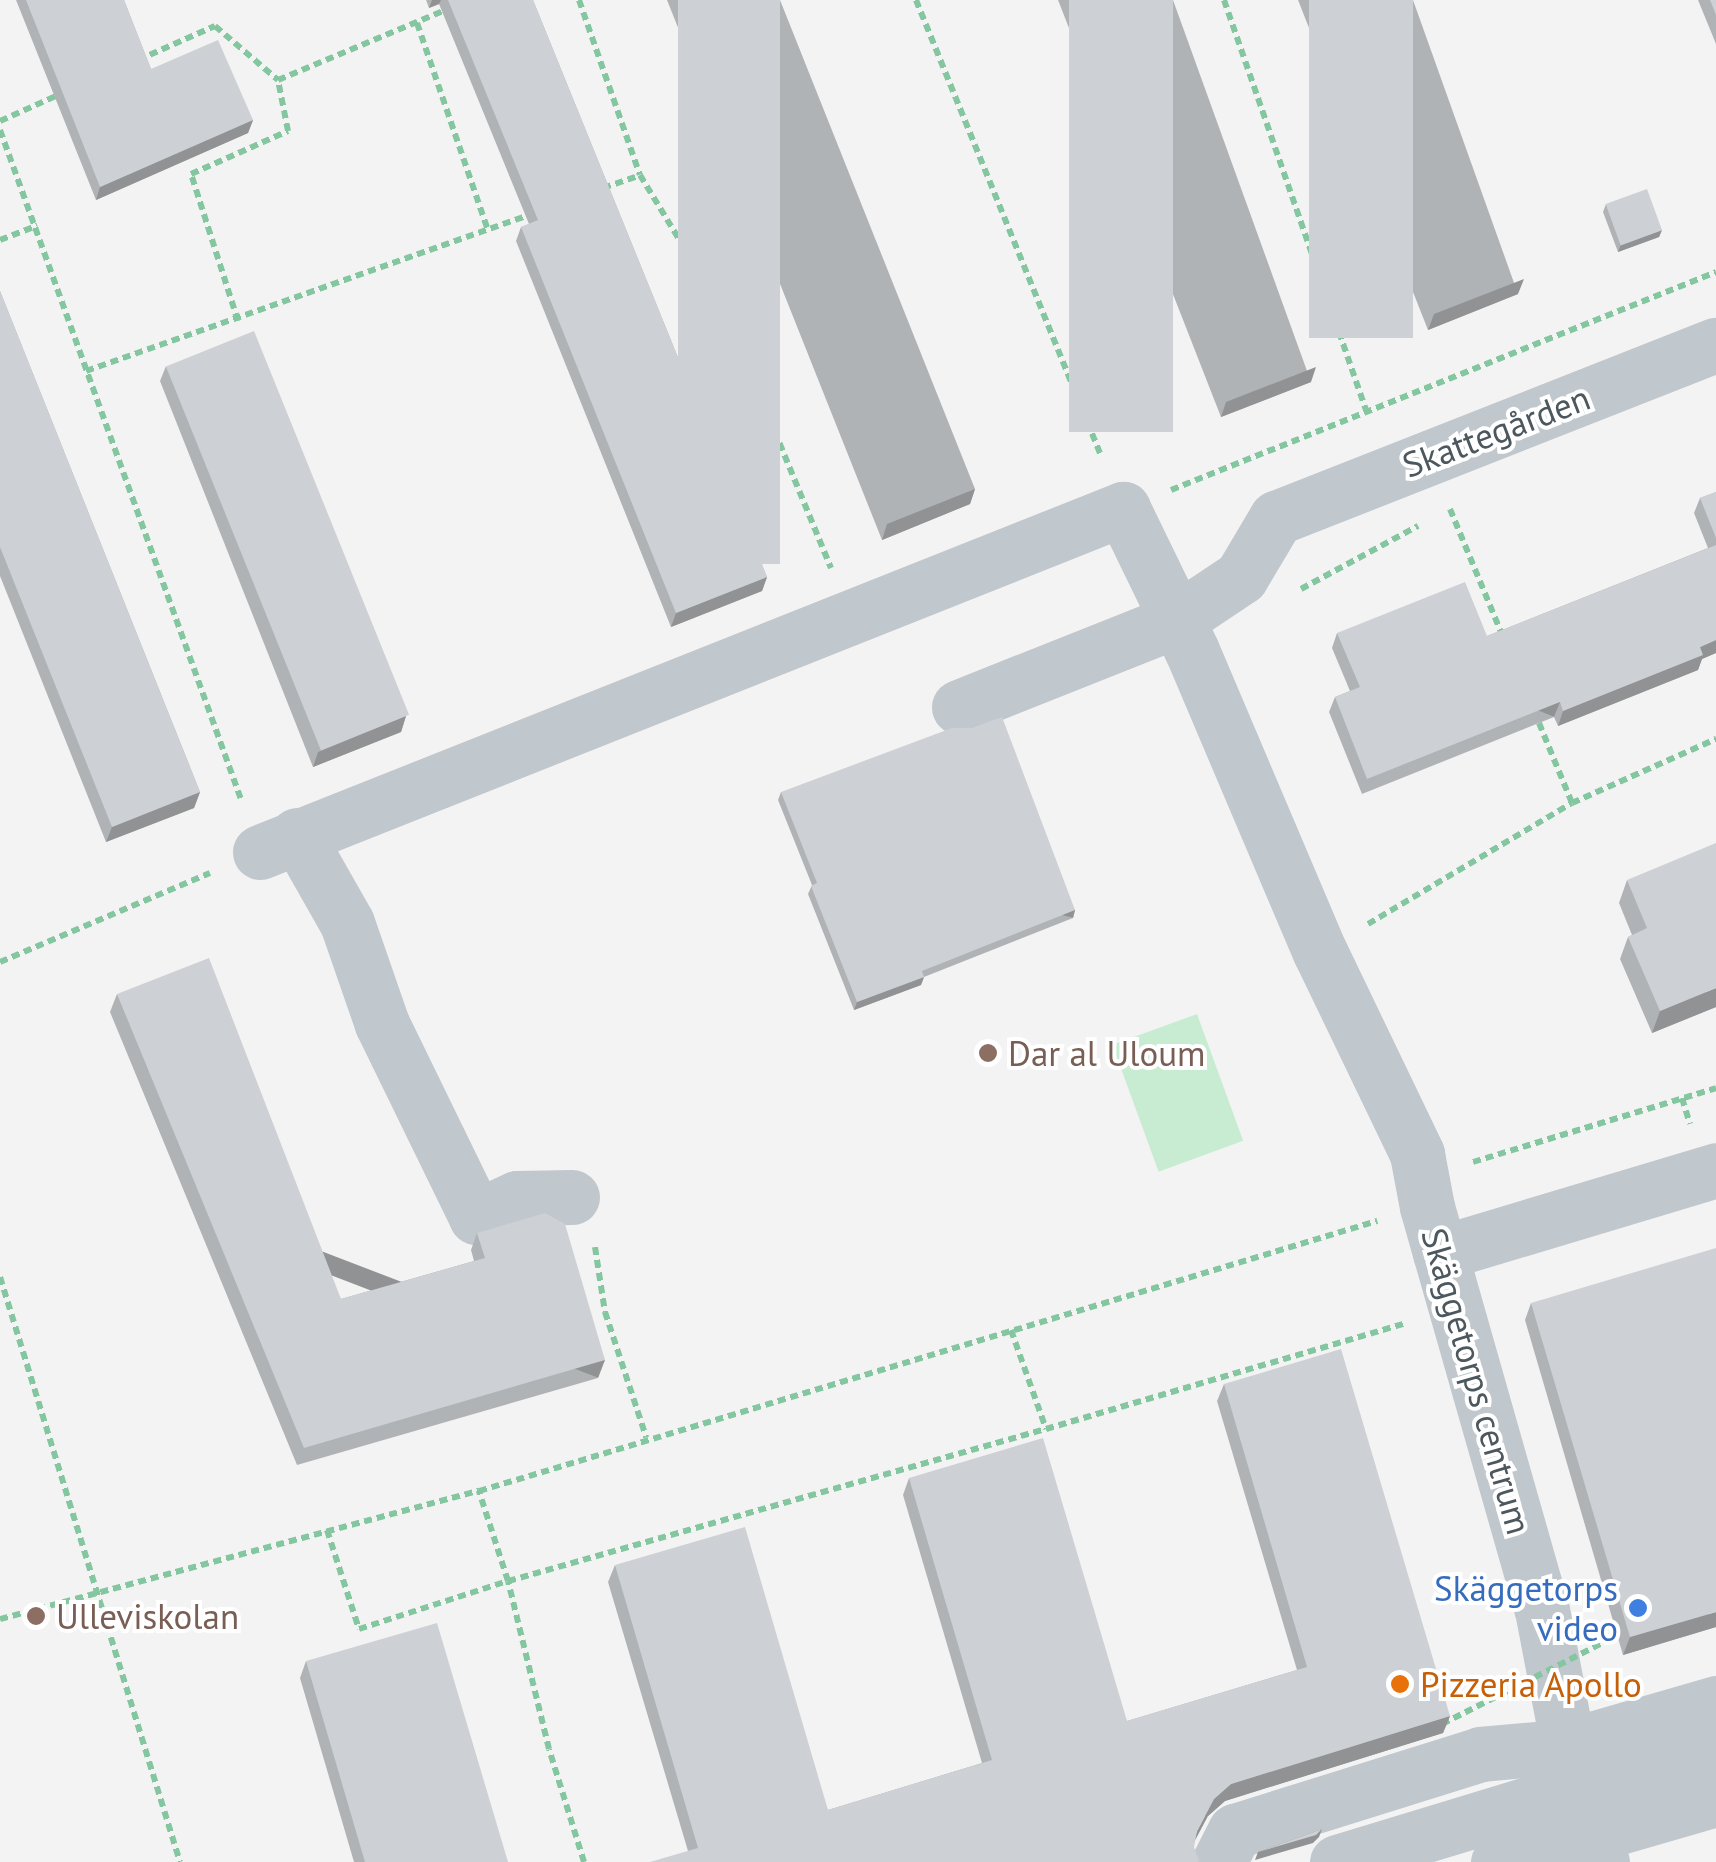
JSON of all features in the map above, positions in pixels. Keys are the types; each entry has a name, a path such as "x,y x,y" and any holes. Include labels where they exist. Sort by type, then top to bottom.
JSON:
{"street":[{"name":"Skattegården","path":"1175,621 1241,577 1276,518 1716,344"},
{"path":"572,1197 517,1198 476,1216 458,1188 382,1024 347,923 279,843 1124,509"},
{"name":"Skäggetorps centrum","path":"1124,509 1192,651 1320,952 1417,1154 1456,1308 1542,1610 1586,1808"},
{"path":"959,707 1175,621"},
{"path":"1430,1212 1716,1170"},
{"path":"1586,1808 1716,1703"},
{"path":"1498,1862 1586,1808 1716,1747"},
{"path":"1220,1862 1235,1831 1480,1754 1586,1808"},
{"path":"1337,1862 1586,1808 1716,1800"}],"path":[{"path":"278,80 468,0"},
{"path":"578,0 640,175 730,323 850,616"},
{"path":"916,0 1124,509 1716,272"},
{"path":"1224,0 1366,411"},
{"path":"416,23 488,230"},
{"path":"126,66 215,26 278,80 288,132 190,174 238,320"},
{"path":"0,121 72,90"},
{"path":"0,130 86,371 279,843 0,962"},
{"path":"589,193 640,175"},
{"path":"86,371 538,212"},
{"path":"0,240 37,226"},
{"path":"1298,590 1468,502"},
{"path":"1450,509 1506,642"},
{"path":"1539,723 1572,803"},
{"path":"1320,952 1572,803 1716,740"},
{"path":"0,1619 479,1491 1011,1330 1430,1212 1716,1088"},
{"path":"572,1197 592,1228 604,1312 646,1438"},
{"path":"0,1278 180,1862"},
{"path":"327,1530 359,1629 508,1581 1456,1308"},
{"path":"1011,1330 1046,1429"},
{"path":"479,1491 508,1581 549,1749 584,1862"},
{"path":"1441,1724 1635,1626"}],"green space":[{"path":"1197,1014 1243,1141 1159,1172 1112,1045"}],"building":[{"path":"26,0 124,0 151,69 218,40 253,120 100,187"},
{"path":"448,0 533,0 767,577 676,613 521,227 538,220"},
{"path":"678,0 780,0 780,564 678,564"},
{"path":"1069,0 1173,0 1173,432 1069,432"},
{"path":"1309,0 1413,0 1413,338 1309,338"},
{"path":"1647,189 1662,230 1621,245 1606,204"},
{"path":"0,291 200,792 112,827 0,547"},
{"path":"254,331 409,715 321,750 166,367"},
{"path":"1716,492 1716,538 1700,498"},
{"path":"1716,545 1716,640 1700,647 1703,655 1563,711 1560,702 1367,779 1335,697 1360,687 1337,633 1465,582 1487,636"},
{"path":"1002,717 1075,910 922,971 924,977 857,1002 811,886 817,883 781,792 952,728 972,728"},
{"path":"1716,843 1716,988 1660,1011 1628,937 1647,928 1627,880"},
{"path":"209,958 341,1299 485,1258 477,1233 545,1213 565,1224 605,1360 304,1448 117,994"},
{"path":"1716,1248 1716,1612 1630,1637 1531,1303"},
{"path":"1341,1349 1450,1716 1231,1784 1214,1799 1197,1831 1197,1862 650,1862 698,1848 615,1565 745,1527 828,1810 992,1760 909,1478 1043,1438 1127,1721 1307,1667 1224,1384"},
{"path":"437,1623 508,1862 365,1862 306,1661"},
{"path":"1322,1829 1316,1835 1258,1852"}],"place":[{"name":"Dar al Uloum","path":"988,1053"},
{"name":"Skäggetorps video","path":"1638,1608"},
{"name":"Ulleviskolan","path":"36,1616"},
{"name":"Pizzeria Apollo","path":"1400,1684"}]}
